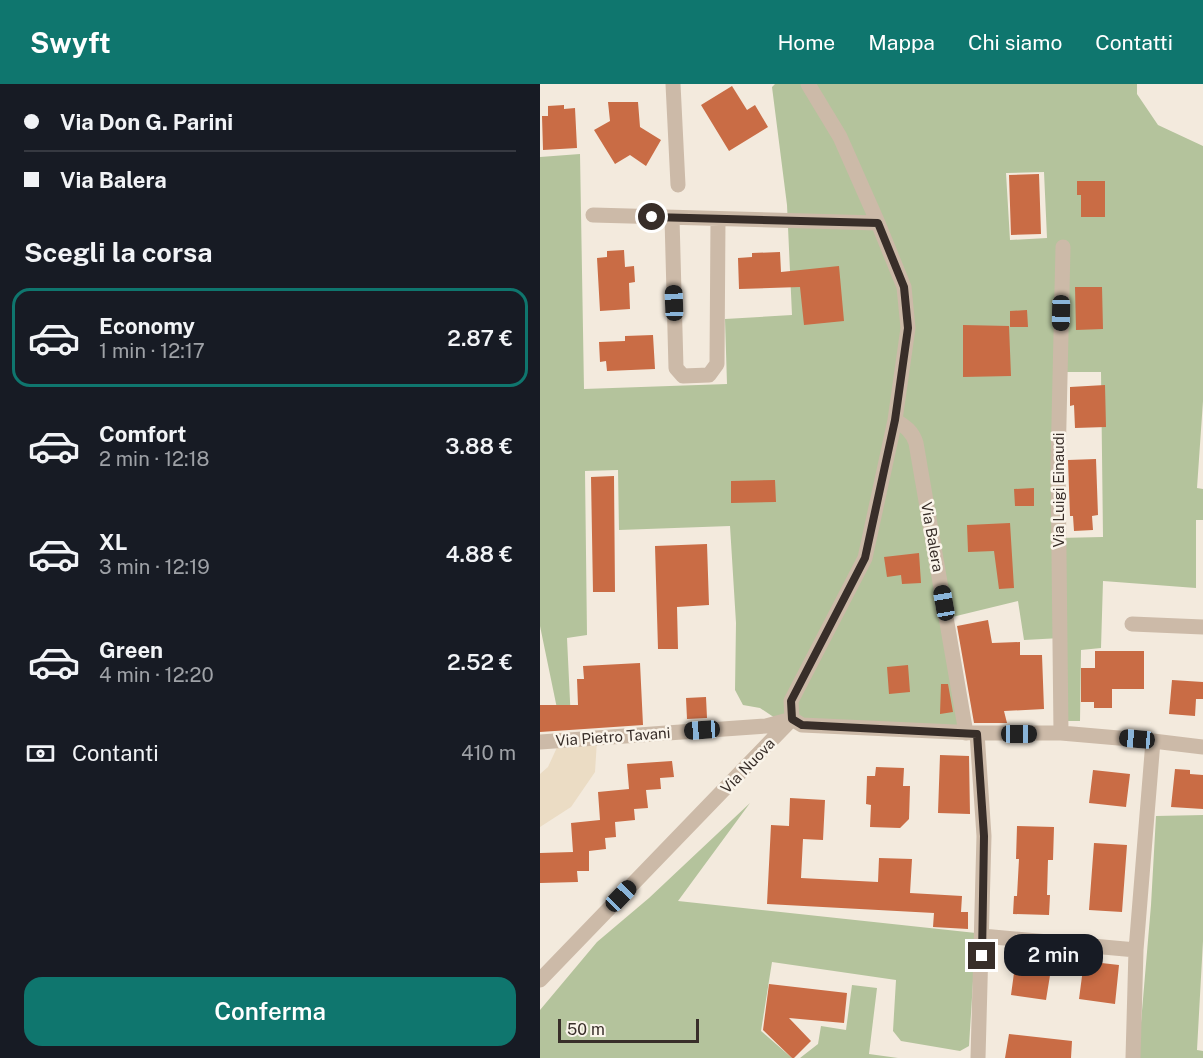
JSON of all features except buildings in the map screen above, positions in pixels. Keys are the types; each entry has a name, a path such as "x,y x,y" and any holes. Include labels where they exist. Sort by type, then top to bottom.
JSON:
{"street":[{"path":"673,84 678,185"},
{"path":"808,84 840,137 878,223 904,287 908,328 895,420 865,558 791,701 792,719 802,725 971,733 1061,733 1203,747"},
{"path":"593,216 878,223"},
{"path":"672,218 676,368 683,376 709,375 717,364 718,219"},
{"name":"Via Luigi Einaudi","path":"1061,733 1058,465 1063,247"},
{"name":"Via Balera","path":"895,420 908,428 916,443 971,733 984,836 978,1058"},
{"path":"1131,624 1203,627"},
{"name":"Via Pietro Tavani","path":"540,742 766,726 792,719"},
{"name":"Via Nuova","path":"540,980 792,719"},
{"path":"1133,1058 1136,950 1153,741"},
{"path":"982,936 1136,950"}],"green space":[{"path":"775,84 1137,84 1137,94 1158,125 1203,146 1203,401 1197,488 1203,489 1203,520 1196,520 1196,588 1103,581 1101,648 1081,650 1080,721 1063,721 1061,638 1024,640 1018,601 948,618 968,730 784,724 760,708 743,705 735,690 736,623 730,526 619,530 618,470 585,471 587,635 567,638 571,722 560,723 540,626 540,157 580,154 584,389 727,384 725,319 792,315 787,205 772,87","holes":["1044,172 1047,238 1010,240 1006,173","1060,372 1101,372 1103,537 1058,538"]},
{"path":"750,803 678,901 976,933 969,1046 960,1051 901,1041 893,1031 896,980 772,962 761,1031 792,1058 540,1058 540,1010 597,942 649,898"},
{"path":"1203,815 1203,941 1197,1050 1203,1051 1203,1058 1138,1058 1156,816"},
{"path":"852,985 877,988 869,1054 898,1058 800,1058 818,1044 821,1026 846,1030"}],"shaded area":[{"path":"597,740 595,772 571,807 540,827 540,774 548,767 559,743"}],"route":[{"path":"652,217 878,223 904,287 908,328 895,420 865,558 791,701 790,708 792,719 802,725 977,734 984,836 982,956"}]}
